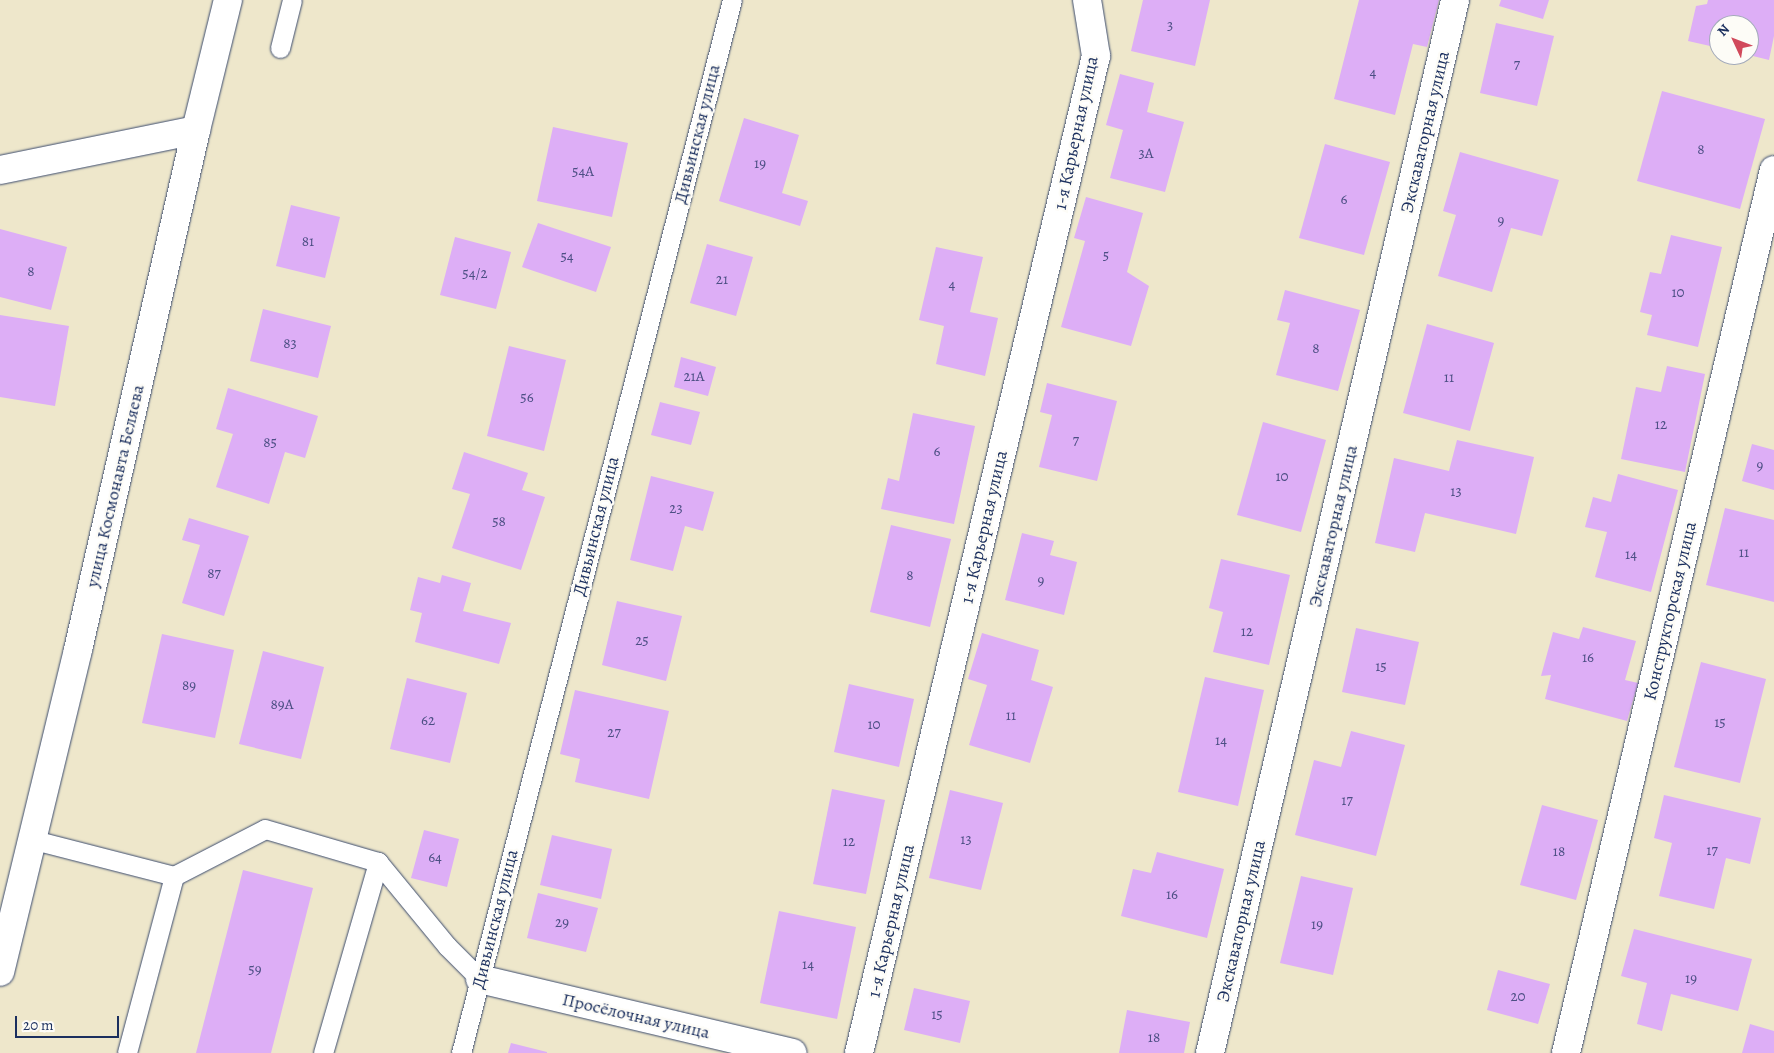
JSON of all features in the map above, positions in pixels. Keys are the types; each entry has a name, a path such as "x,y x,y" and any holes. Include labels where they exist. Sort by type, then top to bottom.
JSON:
{"street":[{"name":"улица Космонавта Беляева","path":"0,972 30,839 78,650 196,130 228,0"},
{"name":"1-я Карьерная улица","path":"860,1053 1096,56 1087,0"},
{"name":"Экскаваторная улица","path":"1210,1053 1455,0"},
{"path":"0,170 196,130"},
{"name":"Конструкторская улица","path":"1566,1053 1769,217 1774,170"},
{"name":"Просёлочная улица","path":"480,979 792,1053"}],"lane":[{"path":"280,48 292,0"},
{"name":"Дивьинская улица","path":"461,1053 732,0"},
{"path":"30,839 174,876 266,829 378,862 447,946 480,979"},
{"path":"323,1053 378,862"},
{"path":"127,1053 174,876"}],"building":[{"path":"1143,0 1210,0 1195,66 1131,51"},
{"path":"1359,0 1439,0 1427,47 1413,44 1395,115 1334,99"},
{"path":"1501,0 1549,0 1543,19 1499,6"},
{"path":"1708,0 1774,0 1774,36 1769,60 1759,58 1759,15 1709,15 1709,46 1688,41 1696,6 1707,4"},
{"path":"1496,23 1554,36 1537,106 1480,93"},
{"path":"1120,74 1154,83 1147,112 1184,122 1165,192 1110,178 1123,130 1106,125"},
{"path":"1662,91 1765,119 1740,209 1637,181"},
{"path":"744,118 799,135 782,193 808,201 800,226 719,201"},
{"path":"553,127 628,143 612,217 537,201"},
{"path":"1325,144 1390,162 1364,255 1299,238"},
{"path":"1460,152 1559,180 1542,236 1511,228 1492,292 1438,276 1456,215 1443,211"},
{"path":"1086,197 1143,213 1127,272 1149,286 1131,346 1061,327 1085,241 1074,238"},
{"path":"291,205 340,217 325,278 276,266"},
{"path":"538,223 611,247 596,292 522,267"},
{"path":"0,229 67,247 51,310 0,297"},
{"path":"1671,235 1722,247 1698,347 1647,335 1652,315 1640,312 1650,272 1661,274"},
{"path":"455,237 511,252 496,309 440,295"},
{"path":"707,244 753,257 736,316 690,303"},
{"path":"936,247 983,257 970,312 998,318 985,376 936,364 944,326 919,320"},
{"path":"1285,290 1360,310 1338,391 1276,375 1290,323 1277,320"},
{"path":"263,309 331,326 318,378 250,361"},
{"path":"0,315 69,326 55,406 0,397"},
{"path":"1427,324 1494,343 1470,431 1403,413"},
{"path":"509,346 566,360 544,451 487,436"},
{"path":"681,357 716,367 708,396 674,387"},
{"path":"1667,366 1705,374 1685,472 1621,459 1636,387 1661,392"},
{"path":"1047,383 1117,401 1097,481 1039,467 1052,415 1040,412"},
{"path":"228,388 318,416 305,458 285,452 269,504 216,487 233,434 216,429"},
{"path":"660,402 700,412 691,445 651,435"},
{"path":"913,413 975,426 954,524 881,509 888,478 899,481"},
{"path":"1263,422 1326,440 1301,532 1237,515"},
{"path":"1457,440 1534,457 1516,534 1425,513 1415,552 1375,543 1394,458 1449,471"},
{"path":"1752,444 1774,450 1774,490 1742,481"},
{"path":"464,452 528,473 522,490 545,497 521,570 452,548 470,494 452,489"},
{"path":"1618,474 1678,490 1651,592 1595,577 1607,532 1585,527 1593,497 1611,502"},
{"path":"651,476 714,492 703,531 685,526 673,571 630,560"},
{"path":"1725,508 1774,520 1774,602 1706,585"},
{"path":"189,518 249,536 224,616 182,603 200,545 182,540"},
{"path":"891,525 951,539 930,627 870,612"},
{"path":"1022,533 1054,541 1050,555 1077,562 1064,615 1005,600"},
{"path":"1221,559 1290,575 1269,665 1213,652 1223,612 1209,608"},
{"path":"442,575 471,583 463,611 511,623 499,664 415,642 422,613 410,610 418,577 440,583"},
{"path":"617,601 682,616 666,681 602,665"},
{"path":"1583,627 1636,641 1625,680 1638,683 1627,721 1545,699 1551,675 1541,676 1553,632 1579,639"},
{"path":"1356,628 1419,642 1405,705 1342,692"},
{"path":"982,633 1039,650 1031,680 1053,687 1030,763 969,745 987,685 968,679"},
{"path":"162,634 234,650 215,738 142,723"},
{"path":"263,651 324,667 301,759 239,744"},
{"path":"1701,662 1766,679 1740,783 1674,767"},
{"path":"1205,677 1264,690 1238,806 1178,792"},
{"path":"407,678 467,693 450,763 390,749"},
{"path":"849,684 914,699 899,767 834,752"},
{"path":"575,690 669,711 649,799 575,782 580,759 560,754"},
{"path":"1351,731 1405,745 1376,856 1295,835 1314,760 1341,767"},
{"path":"832,789 885,800 866,894 813,884"},
{"path":"950,790 1003,803 981,890 929,878"},
{"path":"1664,795 1761,818 1750,864 1726,858 1714,909 1659,896 1672,843 1654,838"},
{"path":"1542,805 1598,820 1576,900 1520,885"},
{"path":"424,830 459,839 447,887 411,878"},
{"path":"552,835 612,849 601,899 540,885"},
{"path":"1157,852 1224,869 1207,938 1121,916 1133,869 1151,873"},
{"path":"243,870 313,888 271,1053 196,1053"},
{"path":"1301,876 1353,888 1333,975 1280,963"},
{"path":"538,893 598,908 586,952 527,938"},
{"path":"779,911 856,927 837,1019 760,1003"},
{"path":"1634,929 1752,959 1738,1011 1671,994 1662,1031 1637,1024 1647,983 1621,976"},
{"path":"1498,970 1550,984 1538,1024 1487,1010"},
{"path":"914,988 970,1001 960,1043 904,1030"},
{"path":"1127,1010 1190,1022 1184,1053 1119,1053"},
{"path":"1750,1024 1774,1031 1774,1053 1742,1053"},
{"path":"511,1043 547,1052 547,1053 508,1053"}]}
